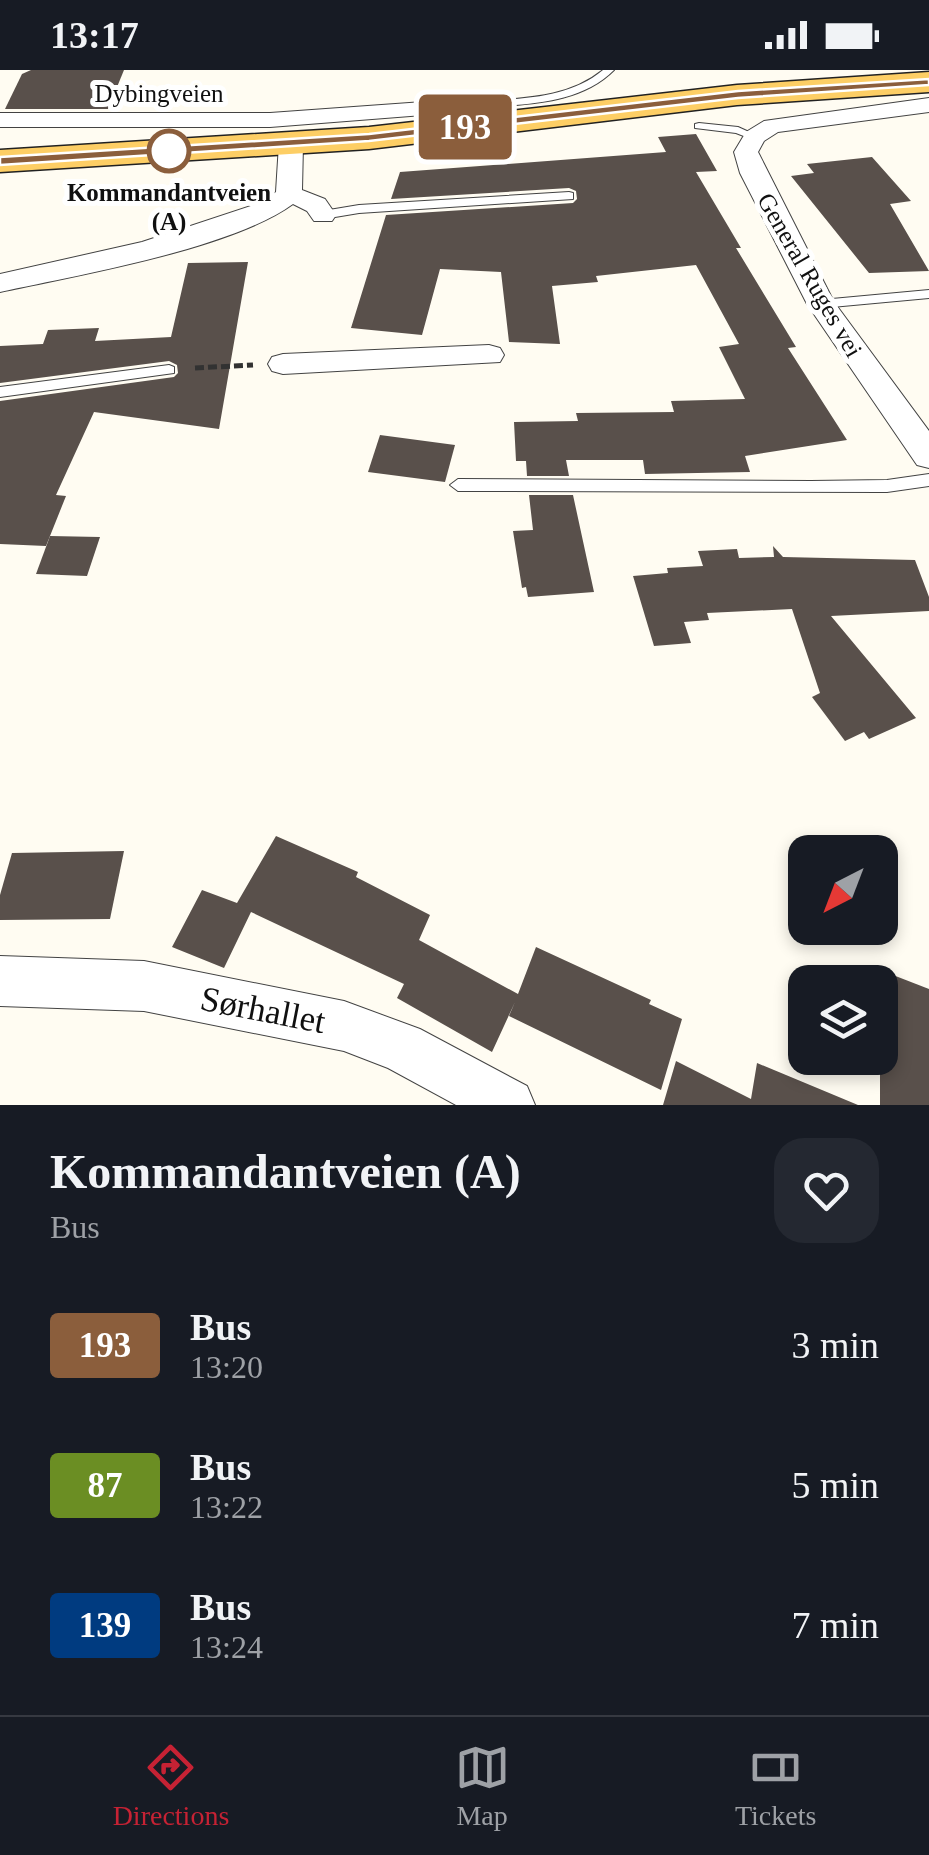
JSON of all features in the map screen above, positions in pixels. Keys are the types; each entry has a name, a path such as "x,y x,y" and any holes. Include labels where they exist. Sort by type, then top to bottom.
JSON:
{"main road":[{"path":"738,95 895,70"},
{"path":"0,161 291,144 738,95 929,82"}],"street":[{"name":"Dybingveien","path":"0,120 270,120 480,105"},
{"path":"754,137 788,122 929,105"},
{"name":"General Ruges vei","path":"754,137 746,152 753,173 821,304 929,456"},
{"path":"0,283 212,230 270,208 288,193 291,144"},
{"path":"288,193 316,206 323,215"},
{"path":"283,364 489,355"},
{"name":"Sørhallet","path":"0,981 144,986 344,1026 402,1046 508,1105"}],"lane":[{"name":"Dybingveien","path":"480,105 561,94 601,78 609,70"},
{"path":"699,126 738,130 754,137"},
{"path":"323,215 359,209 568,196"},
{"path":"821,304 929,294"},
{"path":"0,392 169,370"},
{"path":"458,485 811,487 886,486 929,480"}],"path":[{"path":"169,370 283,364"}],"building":[{"path":"31,70 124,70 108,109 5,109 22,74"},
{"path":"696,134 717,171 696,172 796,347 788,348 847,440 745,456 750,472 645,474 643,460 566,460 569,476 527,476 526,461 516,461 514,422 578,421 576,413 674,412 671,401 745,399 719,347 739,344 696,265 596,276 598,282 552,286 560,344 509,342 501,272 440,269 422,335 351,328 386,215 573,203 577,199 576,191 569,188 391,199 400,172 666,152 658,137"},
{"path":"872,157 911,201 890,204 929,271 869,273 791,176 814,173 807,164"},
{"path":"248,262 219,429 94,412 56,495 66,496 46,546 0,544 0,401 174,377 178,373 177,365 169,361 0,383 0,346 43,344 48,330 99,328 95,341 171,337 188,263"},
{"path":"380,435 455,445 445,482 368,472"},
{"path":"529,495 573,495 594,592 528,597 526,587 522,588 513,531 533,530"},
{"path":"50,536 100,537 87,576 36,574"},
{"path":"773,546 783,557 915,560 929,597 929,611 831,616 916,718 869,739 864,732 845,741 812,697 820,693 792,609 707,613 709,620 684,622 691,643 654,646 633,576 668,573 667,568 703,566 698,551 737,549 739,558 774,557"},
{"path":"276,836 358,872 356,877 430,915 419,940 518,994 536,947 651,1000 649,1004 682,1019 661,1090 509,1016 515,1002 492,1052 397,998 404,984 251,912 224,968 172,947 202,890 237,903"},
{"path":"124,851 110,919 0,920 0,895 12,853"},
{"path":"898,977 929,989 929,1105 880,1105 880,1075 898,1075"},
{"path":"676,1061 751,1099 757,1063 858,1105 663,1105"}],"bus line":[{"name":"193","path":"0,161 369,138 738,95 929,82"}],"place":[{"name":"Kommandantveien (A)","path":"169,151"}]}
